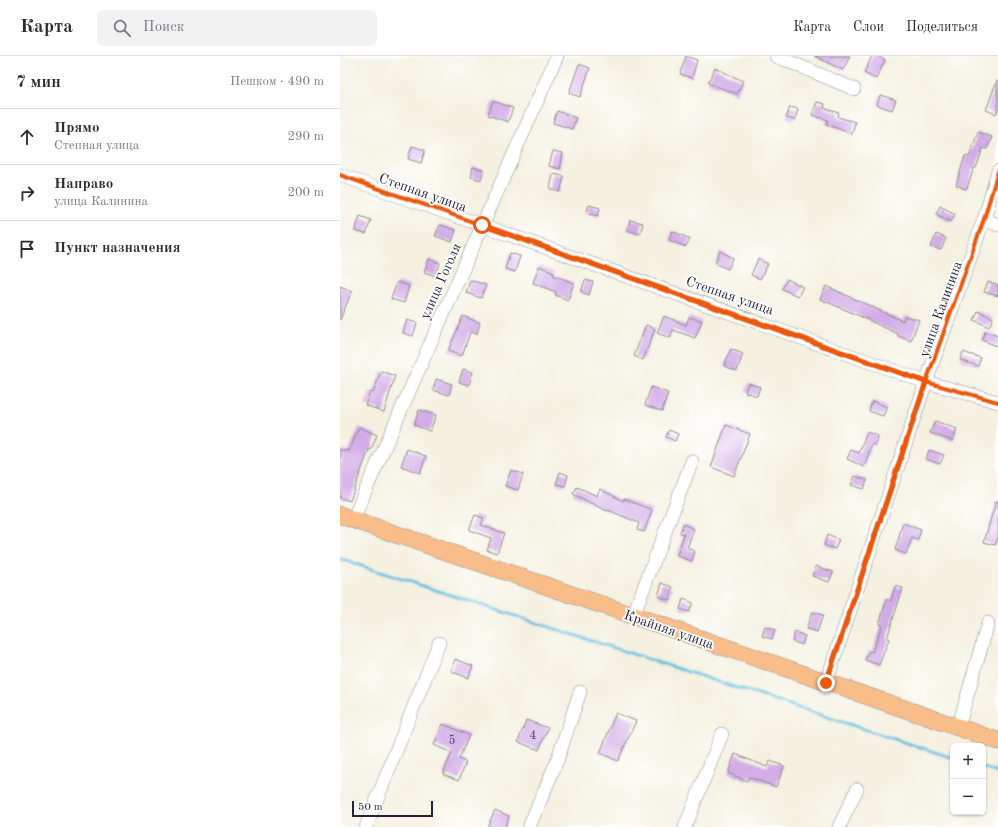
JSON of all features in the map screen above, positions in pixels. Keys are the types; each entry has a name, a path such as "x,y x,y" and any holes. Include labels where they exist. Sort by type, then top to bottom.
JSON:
{"main road":[{"name":"Крайняя улица","path":"346,517 998,741"}],"street":[{"name":"улица Гоголя","path":"346,517 482,225 557,56"},
{"path":"776,56 854,89"},
{"name":"улица Калинина","path":"826,683 926,382 984,219 998,171"},
{"name":"Степная улица","path":"340,175 926,382 998,402"},
{"path":"984,219 998,225"},
{"path":"633,616 692,461"},
{"path":"958,728 988,623"},
{"path":"366,827 439,643"},
{"path":"529,827 557,761 580,692"},
{"path":"685,827 722,734"},
{"path":"840,827 857,789"}],"building":[{"path":"686,56 697,60 692,78 680,74"},
{"path":"814,56 850,56 843,70"},
{"path":"872,56 877,56 885,60 876,79 864,73"},
{"path":"579,64 590,68 580,97 569,93"},
{"path":"715,68 743,81 737,94 708,83"},
{"path":"997,80 998,107 996,114 986,110"},
{"path":"880,95 896,100 892,110 877,105"},
{"path":"493,101 513,108 508,122 488,115"},
{"path":"817,102 825,104 824,108 839,113 838,117 855,122 852,134 826,124 828,120 812,115"},
{"path":"790,107 798,109 795,120 786,118"},
{"path":"557,111 576,118 572,129 553,123"},
{"path":"978,132 992,137 987,149 983,148 976,168 974,168 967,188 965,189 956,185 965,156 969,157"},
{"path":"412,146 425,150 421,163 408,159"},
{"path":"553,151 563,153 560,169 549,166"},
{"path":"473,167 484,170 481,180 471,177"},
{"path":"553,174 564,176 560,192 550,189"},
{"path":"589,205 600,208 598,216 586,213"},
{"path":"940,206 955,214 951,222 936,214"},
{"path":"360,216 371,220 366,234 355,231"},
{"path":"630,220 643,223 640,234 627,230"},
{"path":"440,225 456,230 452,242 435,236"},
{"path":"672,231 690,239 686,247 669,240"},
{"path":"936,234 946,238 941,250 931,247"},
{"path":"720,251 733,258 728,269 715,263"},
{"path":"510,253 520,256 515,272 505,269"},
{"path":"429,259 440,263 436,276 424,272"},
{"path":"758,259 768,264 760,279 751,275"},
{"path":"539,266 554,272 553,275 574,283 568,300 555,295 556,292 533,283"},
{"path":"787,279 803,287 798,296 782,289"},
{"path":"470,280 486,285 481,298 466,293"},
{"path":"585,280 593,282 589,295 581,292"},
{"path":"397,282 409,286 404,303 391,299"},
{"path":"988,282 998,285 998,296 984,292"},
{"path":"340,286 352,291 340,320"},
{"path":"826,286 903,321 905,316 919,320 911,341 898,336 898,334 862,317 820,299"},
{"path":"978,311 993,318 989,327 974,320"},
{"path":"463,316 480,323 477,334 470,332 462,356 448,351"},
{"path":"664,316 686,325 689,317 702,321 695,338 673,330 670,338 657,333"},
{"path":"407,320 417,323 413,336 403,333"},
{"path":"646,325 655,329 643,360 634,356"},
{"path":"985,332 998,336 998,347 982,340"},
{"path":"731,349 743,354 737,371 724,366"},
{"path":"963,352 981,358 978,366 960,360"},
{"path":"463,369 473,372 469,385 459,382"},
{"path":"381,371 395,376 384,412 365,405 370,392 373,393"},
{"path":"436,379 452,384 449,395 433,390"},
{"path":"748,383 760,387 757,396 745,392"},
{"path":"651,387 668,393 662,411 645,405"},
{"path":"872,401 887,407 883,416 869,411"},
{"path":"419,410 436,415 430,431 414,425"},
{"path":"935,421 957,429 953,441 930,433"},
{"path":"726,425 750,434 734,476 711,467"},
{"path":"359,427 377,435 371,450 369,449 350,501 340,498 340,450 349,451"},
{"path":"669,430 678,434 675,441 666,437"},
{"path":"867,432 878,436 875,445 872,444 864,467 847,459 851,450 859,453"},
{"path":"407,449 426,456 420,473 401,466"},
{"path":"929,450 944,455 940,464 926,459"},
{"path":"511,470 523,474 518,490 505,486"},
{"path":"560,472 568,475 565,486 556,484"},
{"path":"855,476 867,480 864,489 851,485"},
{"path":"577,487 597,496 600,489 623,501 624,499 652,510 644,532 637,530 639,523 608,510 607,511 573,494"},
{"path":"996,501 998,501 998,537 995,545 984,542"},
{"path":"475,515 484,518 481,525 504,533 497,553 487,550 491,538 469,530"},
{"path":"903,523 921,530 918,540 912,538 906,554 895,550"},
{"path":"683,524 694,529 687,548 695,551 692,561 677,556 684,534 680,533"},
{"path":"827,535 839,540 835,549 824,545"},
{"path":"816,566 833,572 829,582 812,576"},
{"path":"662,583 673,587 669,600 658,596"},
{"path":"895,586 903,588 887,638 889,639 879,665 865,660 869,651 872,652 882,625 879,624 887,599 891,601"},
{"path":"683,599 693,603 689,612 680,609"},
{"path":"812,612 823,615 817,632 806,629"},
{"path":"765,627 775,630 772,639 762,636"},
{"path":"795,632 805,636 802,645 792,641"},
{"path":"455,659 473,666 468,678 451,671"},
{"path":"616,713 636,721 618,761 600,753"},
{"path":"526,720 548,728 539,750 518,742"},
{"path":"443,724 469,735 459,759 466,762 459,780 443,774 452,753 434,745"},
{"path":"735,754 767,767 770,761 784,766 776,787 749,777 747,781 728,773"},
{"path":"495,810 509,816 505,827 487,827"}],"waterway":[{"path":"340,559 950,757"},
{"path":"986,769 998,773"}],"cycle path":[{"path":"826,683 926,382 984,219 998,171"},
{"path":"340,175 926,382 998,402"}],"route":[{"path":"482,225 926,382 826,683"}]}
